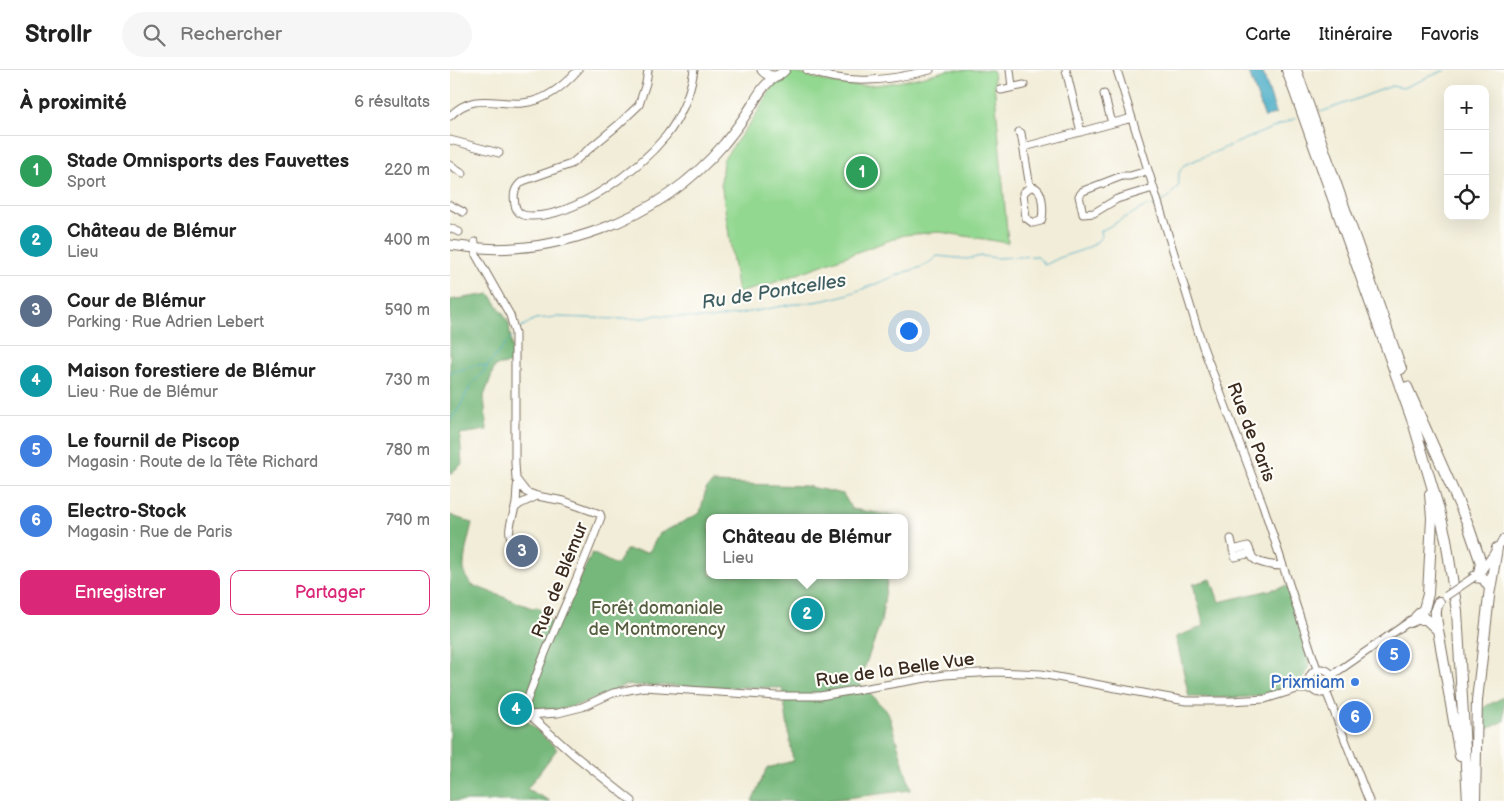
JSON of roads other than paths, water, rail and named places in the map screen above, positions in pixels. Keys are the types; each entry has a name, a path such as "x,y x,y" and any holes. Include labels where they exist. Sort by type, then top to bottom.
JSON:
{"highway":[{"path":"1287,70 1414,425 1433,485 1446,539 1457,611 1468,801"},
{"path":"1296,70 1407,387 1443,497 1464,610 1475,801"},
{"path":"1407,387 1467,522 1482,566 1477,575 1488,583 1490,593"},
{"path":"1413,620 1423,611 1426,605 1432,510 1414,425"},
{"path":"1473,540 1480,549 1486,551 1493,550 1502,542"},
{"path":"1475,801 1477,700 1490,593 1502,542"},
{"path":"1428,586 1432,596 1437,600 1443,599"},
{"path":"1443,599 1436,608 1438,630 1458,741 1464,801"},
{"path":"1413,620 1426,619 1438,630"}],"main road":[{"path":"762,70 769,76 783,72"},
{"path":"759,94 763,77 762,70"},
{"path":"450,245 528,247 562,241 615,223 634,214 662,198 688,179 723,145 772,78 783,72"},
{"path":"450,240 477,245"}],"street":[{"path":"450,116 468,103 476,101 522,103 541,99 556,91 578,70"},
{"path":"648,70 639,105 618,125 571,164 523,181 515,189 514,199 519,213 523,216 553,213 575,205 602,191 625,175 649,154 677,121 694,70"},
{"path":"806,70 838,79 855,81 895,77 930,70"},
{"path":"1010,70 1012,88"},
{"path":"1066,70 1081,132"},
{"name":"Rue de Paris","path":"1117,70 1203,347 1263,505 1317,669"},
{"path":"1002,90 1024,85"},
{"path":"1104,94 1112,123"},
{"path":"1024,147 1132,118"},
{"path":"1019,132 1021,133 1024,147 1030,187"},
{"path":"450,140 500,153"},
{"path":"450,165 463,173"},
{"path":"1148,171 1130,176 1122,176 1083,191 1079,196 1083,214 1094,213 1117,199 1153,188"},
{"path":"1030,187 1035,188 1040,193 1043,214 1037,223 1033,223 1026,218 1024,193 1030,187"},
{"path":"450,205 463,212"},
{"path":"450,228 459,232"},
{"path":"477,245 476,255 510,315 515,333 516,463 518,482 510,528 511,539 514,543 532,548"},
{"name":"Rue de Blémur","path":"518,482 526,492 564,502 600,514 601,517 589,552 557,624 527,701 524,710 527,713"},
{"path":"515,508 537,496"},
{"path":"1231,539 1236,557 1251,553 1252,557 1256,560 1276,566 1283,566"},
{"path":"1331,676 1477,575 1502,542"},
{"path":"1317,669 1324,669 1331,676 1331,686 1326,691 1319,692 1312,689 1309,683 1309,677 1317,669"},
{"name":"Rue de la Belle Vue","path":"527,713 558,713 574,709 613,693 644,687 777,696 820,696 944,675 997,672 1041,674 1186,701 1265,699 1296,689 1312,689"},
{"name":"Rue de la Belle Vue","path":"1296,689 1309,677"},
{"path":"1326,691 1370,801"},
{"path":"527,713 573,754 632,801"}],"water":[{"path":"1248,70 1262,70 1276,113 1265,118"}],"waterway":[{"name":"Ru de Pontcelles","path":"1321,112 1392,86 1403,88 1445,70"},
{"name":"Ru de Pontcelles","path":"1162,202 1179,185 1179,174 1184,165 1296,118"},
{"name":"Ru de Pontcelles","path":"518,329 535,319 557,317 619,319 646,318 657,315 711,319 825,300 849,294 920,267 937,256 967,259 982,256 997,258 1037,256 1045,265 1088,248 1102,236 1101,231 1146,206 1155,205"},
{"name":"Ru de Pontcelles","path":"450,373 476,365 487,366 512,337"},
{"name":"Ru de Pontcelles","path":"450,420 458,410 471,385 487,366"}],"place":[{"name":"Stade Omnisports des Fauvettes","path":"862,172"},
{"name":"Cour de Blémur","path":"522,551"},
{"name":"Château de Blémur","path":"807,614"},
{"name":"Le fournil de Piscop","path":"1394,655"},
{"name":"Prixmiam","path":"1355,682"},
{"name":"Maison forestiere de Blémur","path":"516,709"},
{"name":"Electro-Stock","path":"1355,717"}],"park label":[{"name":"Forêt domaniale de Montmorency","path":"657,618"}]}
